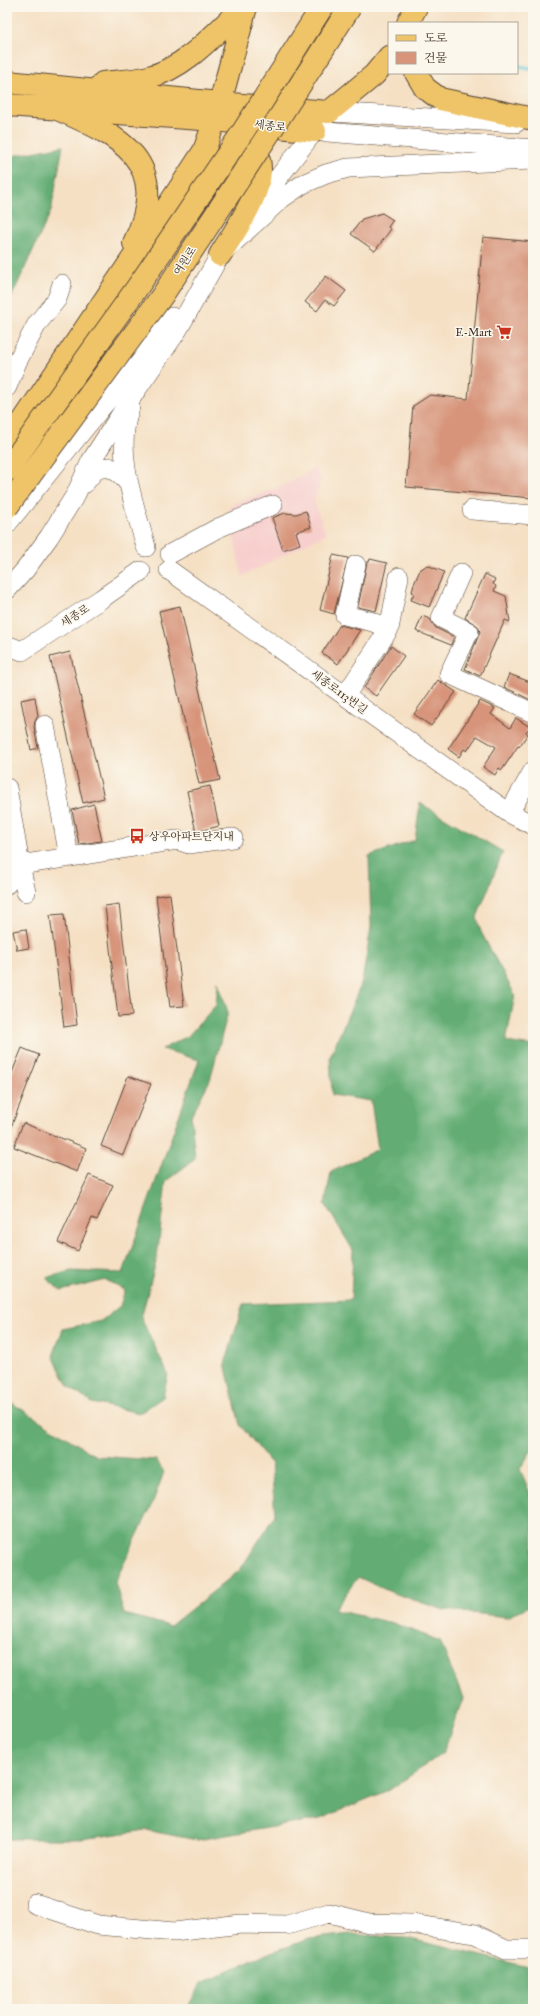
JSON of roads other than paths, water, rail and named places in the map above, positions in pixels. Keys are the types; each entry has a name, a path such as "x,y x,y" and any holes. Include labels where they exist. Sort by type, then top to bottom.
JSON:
{"main road":[{"path":"66,88 150,77 172,67 186,58 244,7"},
{"path":"10,437 111,292 204,151 217,112 244,7"},
{"path":"7,470 140,285 244,130 322,7"},
{"name":"여원로","path":"7,507 162,296 264,142 350,7"},
{"path":"408,22 416,7"},
{"path":"418,22 423,7"},
{"path":"217,112 329,112 374,75 388,58"},
{"path":"417,74 425,88 440,99 533,119"},
{"name":"세종로","path":"7,82 66,88 217,112 315,131"},
{"name":"세종로","path":"7,105 55,108 217,112"},
{"path":"55,108 92,123 132,151 142,164 146,178 147,192 145,213 137,238 111,292"},
{"path":"166,210 207,156 224,141 236,138 254,149 260,163 260,179 253,197 220,255"}],"street":[{"path":"7,524 177,331 220,255 329,112 533,124"},
{"name":"세종로","path":"315,131 533,149"},
{"path":"220,255 281,199 303,184 326,174 348,168 533,160"},
{"path":"7,387 17,362 34,330 57,299 62,284"},
{"path":"132,383 123,446 129,484 146,547"},
{"path":"7,590 25,570 50,537 76,494 91,461 132,383"},
{"path":"76,494 96,469 109,467 120,474 129,484"},
{"path":"169,562 162,546 151,544 146,547 138,558 141,570 145,574 155,578 160,577 169,562 218,528 273,505"},
{"path":"472,510 533,515"},
{"name":"세종로113번길","path":"169,562 340,692 510,813 533,825"},
{"path":"356,565 345,615 384,627"},
{"name":"세종로","path":"7,645 22,651 101,599 141,570"},
{"path":"462,572 441,618 469,632 449,674 533,714"},
{"path":"340,692 384,627 399,577"},
{"path":"45,725 69,857"},
{"path":"510,813 533,771"},
{"path":"7,788 26,892"},
{"path":"7,884 20,865 177,840 189,844 233,838"},
{"path":"35,1904 98,1925 174,1932 241,1924 287,1925 329,1913 369,1923 411,1924 475,1934 506,1949 533,1949"}],"waterway":[{"path":"518,66 533,69"}],"place":[{"name":"E-Mart","path":"504,332"},
{"name":"상우아파트단지내","path":"137,836"}]}
